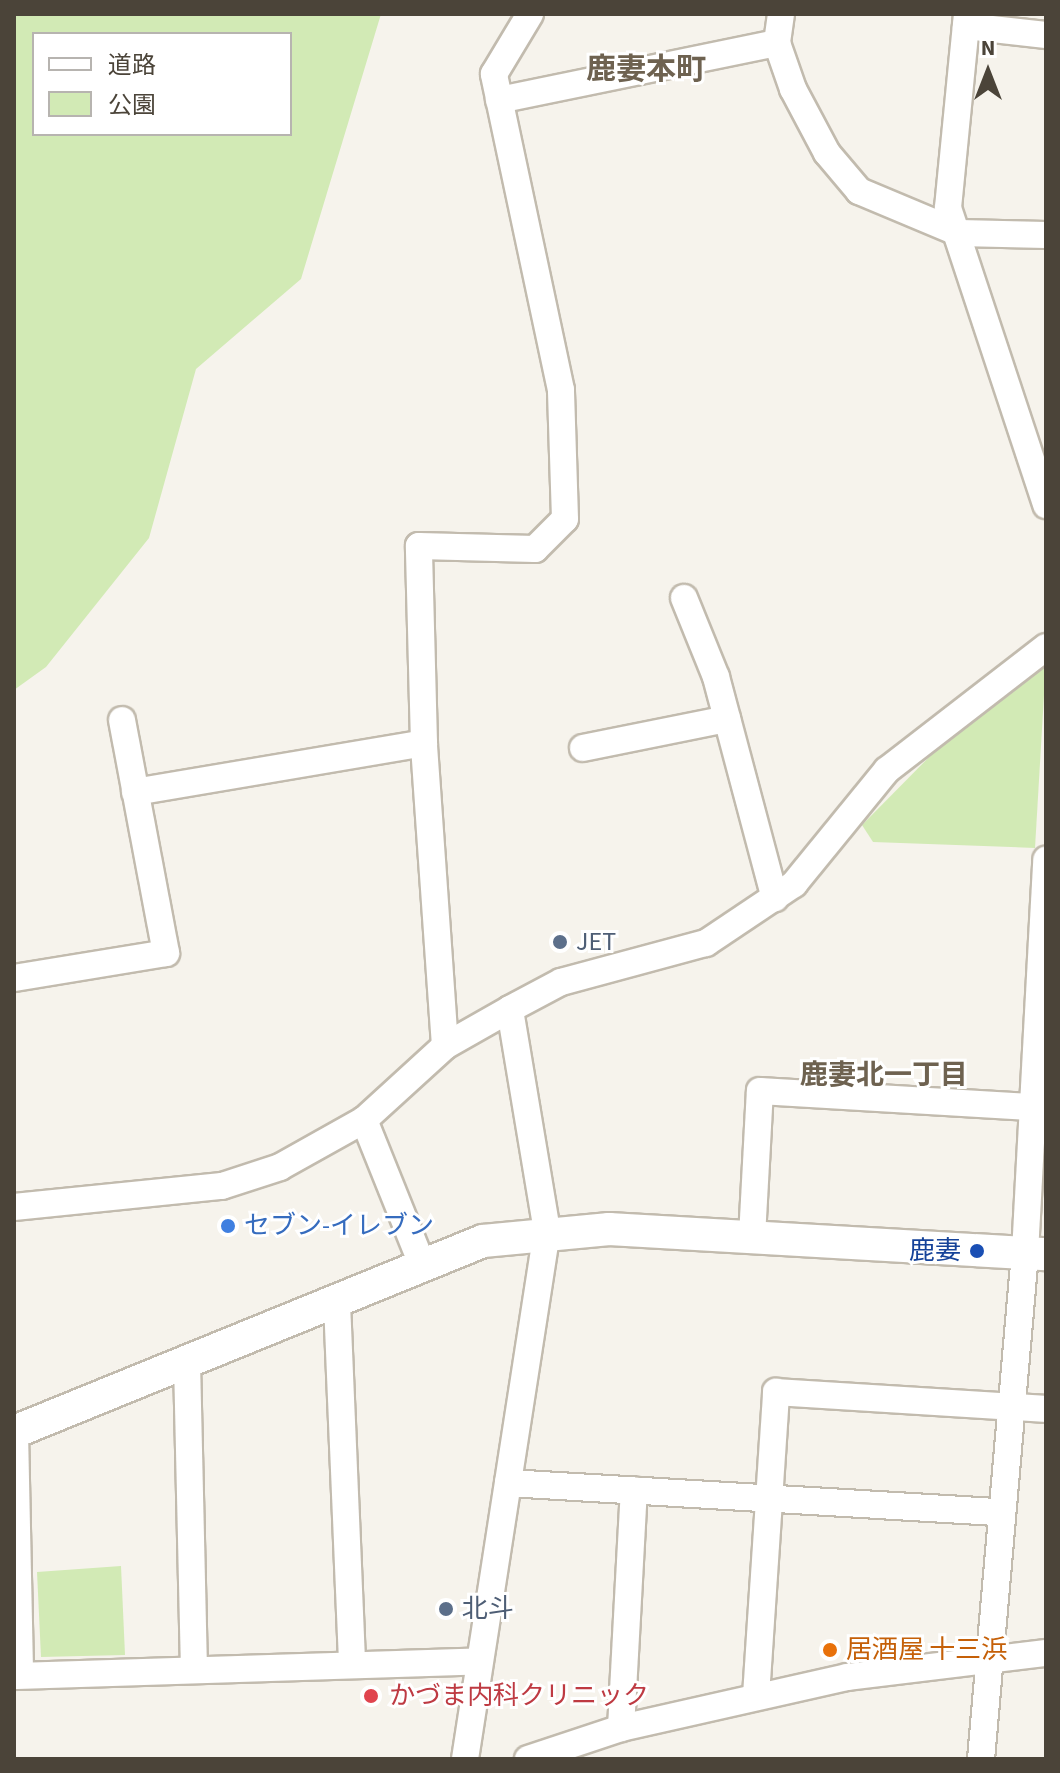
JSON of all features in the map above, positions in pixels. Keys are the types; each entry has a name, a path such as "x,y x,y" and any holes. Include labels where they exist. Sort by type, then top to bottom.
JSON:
{"street":[{"path":"445,1046 424,743 419,546 535,549 565,519 561,390 494,74 530,14"},
{"path":"781,14 777,43 827,153 859,191 959,233 1046,235"},
{"path":"1046,35 966,20 948,208 959,233 1046,505"},
{"path":"499,100 777,43"},
{"path":"684,598 727,719 775,898"},
{"path":"14,1207 222,1186 280,1167 364,1120 445,1046 561,982 706,943 794,884 887,770 1046,647"},
{"path":"583,748 727,719"},
{"path":"14,978 166,953 122,720"},
{"path":"135,792 424,743"},
{"path":"981,1759 985,1659 1011,1407 1036,1254 1046,860"},
{"path":"465,1759 547,1231 510,1009"},
{"path":"752,1237 760,1091 1039,1107"},
{"path":"364,1120 423,1267"},
{"path":"479,1661 352,1661 17,1676 14,1432 483,1241 547,1231 752,1237 1036,1254"},
{"path":"337,1303 352,1661"},
{"path":"187,1362 194,1668"},
{"path":"756,1696 776,1392 1046,1409"},
{"path":"508,1483 1002,1512"},
{"path":"621,1728 634,1490"},
{"path":"528,1759 621,1728 756,1696 985,1659 1046,1653"}],"green space":[{"path":"14,14 381,14 301,279 196,369 149,538 46,667 14,690"},
{"path":"1046,661 1035,848 873,842 862,825 939,747"},
{"path":"121,1566 125,1655 41,1657 37,1572"}],"place":[{"name":"JET","path":"560,942"},
{"name":"セブン-イレブン","path":"228,1226"},
{"name":"鹿妻","path":"977,1251"},
{"name":"北斗","path":"446,1609"},
{"name":"居酒屋 十三浜","path":"830,1650"},
{"name":"かづま内科クリニック","path":"371,1696"}],"district":[{"name":"鹿妻本町","path":"646,70"},
{"name":"鹿妻北一丁目","path":"884,1075"}]}
